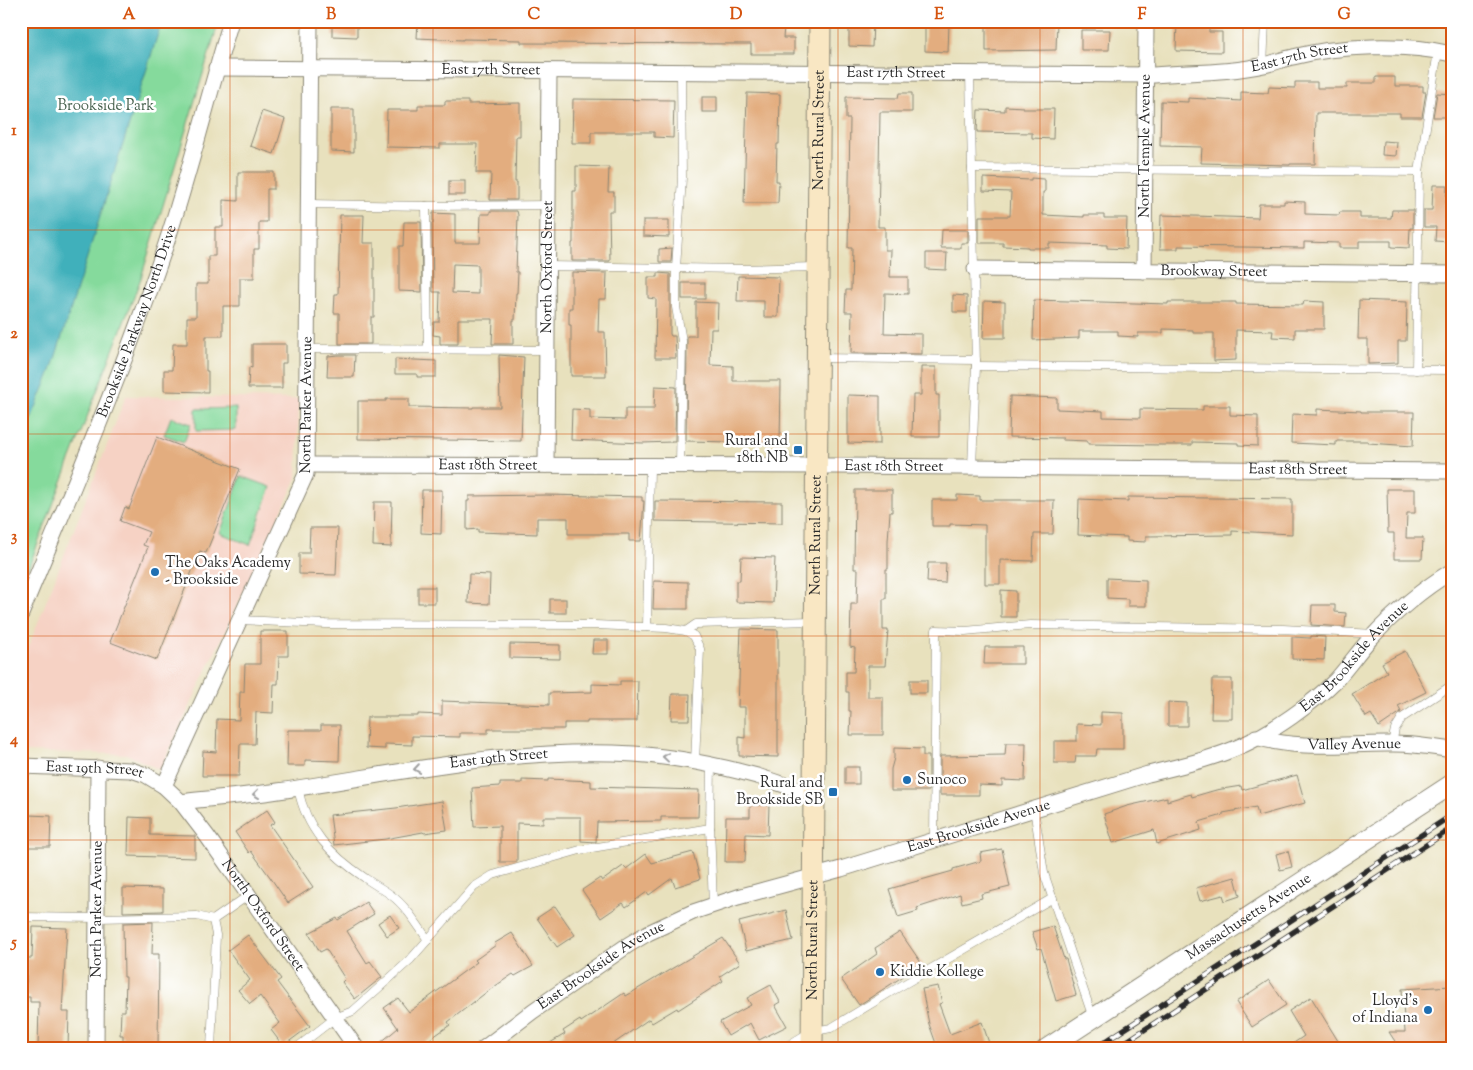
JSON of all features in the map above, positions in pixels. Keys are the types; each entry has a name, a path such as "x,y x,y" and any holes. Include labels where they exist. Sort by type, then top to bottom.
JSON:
{"main road":[{"name":"North Rural Street","path":"812,1040 820,21"}],"street":[{"name":"Brookside Parkway North Drive","path":"21,614 124,361 145,303 168,236 231,21"},
{"name":"North Parker Avenue","path":"164,786 306,474 310,21"},
{"name":"North Temple Avenue","path":"1144,271 1146,21"},
{"name":"East 17th Street","path":"216,68 1146,75 1193,74 1263,66 1293,57 1342,49 1399,48 1445,52"},
{"name":"North Oxford Street","path":"546,465 549,71"},
{"name":"Brookway Street","path":"975,269 1452,274"},
{"name":"East 18th Street","path":"306,465 816,466 1452,471"},
{"name":"East Brookside Avenue","path":"483,1049 533,1011 628,946 676,920 713,904 814,877 1148,774 1208,758 1243,745 1292,716 1319,695 1337,679 1376,634 1410,600 1452,571"},
{"name":"Valley Avenue","path":"1256,737 1270,742 1303,745 1392,744 1452,750"},
{"name":"East 19th Street","path":"180,802 298,788 421,768 545,754 634,754 694,762 757,776 814,796"},
{"name":"East 19th Street","path":"21,766 131,770 146,775 164,786"},
{"name":"North Parker Avenue","path":"96,1049 98,768"},
{"name":"Massachusetts Avenue","path":"1046,1049 1452,784"},
{"name":"North Oxford Street","path":"164,786 180,802 249,895 357,1049"}],"lane":[{"path":"1263,66 1265,21"},
{"path":"1416,370 1419,172 1445,52"},
{"path":"680,466 682,341 676,306 676,268 682,178 681,72"},
{"path":"970,73 976,363 972,467"},
{"path":"972,168 1419,172"},
{"path":"308,204 426,206 548,205"},
{"path":"426,206 428,349"},
{"path":"548,266 742,269 818,267"},
{"path":"307,349 547,350"},
{"path":"817,358 976,363 1452,370"},
{"path":"647,627 650,466"},
{"path":"240,620 326,624 490,624 647,627 686,631 697,638 700,649 694,762"},
{"path":"686,631 696,624 815,621"},
{"path":"934,840 936,630 965,632 1030,625 1283,629 1376,634"},
{"path":"1392,744 1395,729 1402,718 1452,685"},
{"path":"711,765 710,828 713,904"},
{"path":"298,788 307,819 320,839 344,864 392,895 411,916 428,940"},
{"path":"1034,809 1044,873 1093,1018"},
{"path":"295,1049 336,1018 353,1011 410,960 474,887 493,875 518,866 580,850 710,828"},
{"path":"21,917 198,916 213,920 249,895"},
{"path":"782,1049 812,1040 1053,898"},
{"path":"212,1049 216,935 213,920"}],"shaded area":[{"name":"The Oaks Academy - Brookside","path":"126,396 299,399 297,478 160,770 126,754 21,752 21,666"}],"green space":[{"name":"Brookside Park","path":"21,21 219,21 141,278 21,587"},
{"path":"236,408 236,430 196,431 196,409"},
{"path":"171,417 191,424 184,442 164,435"},
{"path":"241,476 271,487 250,545 220,533"}],"water":[{"path":"21,21 162,21 51,371 21,443"}],"building":[{"path":"332,21 357,21 357,37 332,36"},
{"path":"418,21 692,21 692,25 784,27 783,38 794,38 794,54 751,54 751,44 521,43 521,40 417,38"},
{"path":"849,21 873,21 872,47 849,46"},
{"path":"986,21 1057,21 1056,50 986,51"},
{"path":"1177,21 1209,21 1209,32 1222,32 1222,52 1176,51"},
{"path":"925,22 949,23 948,52 925,51"},
{"path":"1081,30 1110,30 1109,50 1081,50"},
{"path":"1376,77 1395,77 1395,86 1423,86 1423,92 1426,92 1422,117 1400,117 1400,113 1316,113 1315,164 1201,163 1202,147 1160,146 1161,101 1188,102 1188,98 1241,101 1241,92 1268,93 1269,87 1295,88 1295,82 1317,82 1317,88 1347,88 1347,83 1376,83"},
{"path":"747,93 780,94 776,181 779,181 778,203 744,203"},
{"path":"899,93 912,93 912,112 880,112 878,227 885,227 885,250 891,250 890,277 908,277 908,294 885,293 884,333 922,334 922,354 851,353 852,312 845,312 846,290 851,290 852,248 848,248 850,119 846,119 846,97 898,98"},
{"path":"1437,93 1452,94 1452,117 1433,117"},
{"path":"702,97 717,97 717,112 702,112"},
{"path":"573,99 674,100 673,138 654,137 654,132 591,132 591,143 572,143"},
{"path":"445,101 468,101 468,104 520,103 520,136 516,136 515,182 517,182 517,200 490,200 491,173 476,173 477,144 440,144 440,148 386,147 387,110 418,110 418,105 445,105"},
{"path":"1005,106 1024,107 1024,109 1054,109 1053,139 1032,138 1032,133 977,132 978,110 1005,111"},
{"path":"331,109 354,109 354,152 331,151"},
{"path":"262,111 285,119 274,154 250,146"},
{"path":"1383,141 1397,142 1396,156 1382,155"},
{"path":"576,166 609,167 608,192 614,192 614,211 609,211 610,261 572,261 573,191 576,191"},
{"path":"238,172 274,172 274,189 267,189 267,222 259,222 259,249 254,249 254,278 240,278 240,306 223,306 223,336 206,336 208,392 164,391 164,370 172,370 173,344 187,344 187,317 196,317 196,284 208,284 208,256 215,256 215,227 223,227 223,200 238,201"},
{"path":"983,178 1031,180 1031,178 1045,180 1043,215 1084,217 1084,215 1104,215 1104,218 1127,218 1126,249 1107,248 1107,245 1049,243 1049,248 1028,248 1003,246 1003,243 979,243 979,216 1010,216 1011,192 983,191"},
{"path":"449,181 465,181 465,195 449,195"},
{"path":"1433,185 1447,185 1446,205 1452,205 1452,242 1435,241 1436,227 1424,227 1424,210 1432,210"},
{"path":"1284,201 1305,202 1305,214 1339,215 1340,212 1360,212 1360,218 1391,218 1392,210 1413,210 1413,228 1410,228 1409,248 1391,247 1391,241 1359,241 1359,248 1339,248 1339,243 1304,242 1304,248 1178,246 1178,249 1160,249 1161,215 1258,218 1259,204 1284,204"},
{"path":"490,211 517,211 518,215 516,272 518,272 515,320 513,320 513,344 492,344 493,319 458,319 458,344 440,344 440,336 433,335 434,322 439,322 440,292 433,292 433,213 455,214 455,243 480,243 481,214 490,214","holes":["453,264 478,265 478,294 452,293"]},
{"path":"340,215 364,215 363,243 374,243 374,317 371,317 371,344 339,344 339,313 334,313 335,294 338,294"},
{"path":"643,220 669,220 669,237 643,236"},
{"path":"404,222 421,222 422,292 399,291 399,246 403,246"},
{"path":"942,230 968,230 968,243 961,243 961,248 941,248"},
{"path":"672,248 671,262 659,262 659,249"},
{"path":"926,253 947,253 946,270 926,269"},
{"path":"572,272 607,273 606,299 599,299 598,332 605,332 606,376 571,376 569,308 572,308"},
{"path":"658,273 670,274 670,334 675,336 676,358 655,358 656,299 648,298 648,277 658,277"},
{"path":"738,276 779,277 778,317 764,317 764,301 737,301"},
{"path":"682,283 705,283 705,299 682,299"},
{"path":"953,295 967,296 967,312 953,312"},
{"path":"1034,300 1168,304 1168,302 1236,302 1236,304 1303,305 1304,301 1324,302 1324,329 1295,329 1295,338 1272,337 1273,331 1236,330 1236,360 1214,361 1214,333 1193,333 1193,330 1163,329 1163,333 1138,333 1138,337 1118,336 1118,331 1079,331 1079,338 1033,340"},
{"path":"1359,300 1407,302 1406,341 1398,341 1398,363 1368,364 1368,339 1358,339"},
{"path":"984,301 1005,302 1005,338 983,338"},
{"path":"696,302 718,303 717,329 711,329 710,365 733,366 733,381 781,381 780,443 686,441 687,336 696,336"},
{"path":"252,344 286,344 286,363 282,363 282,388 248,388 249,367 252,368"},
{"path":"355,355 354,377 327,377 328,356"},
{"path":"499,355 524,357 521,441 358,439 358,401 409,399 409,407 500,407"},
{"path":"395,359 436,361 436,377 417,377 417,374 395,374"},
{"path":"921,367 936,367 936,395 939,395 939,437 912,437 913,395 921,395"},
{"path":"655,386 676,387 675,441 643,443 571,440 572,409 590,410 590,419 625,420 625,409 654,409"},
{"path":"848,395 880,396 880,444 848,443"},
{"path":"1010,396 1057,398 1057,409 1103,411 1103,417 1140,418 1140,409 1203,410 1203,406 1230,406 1230,415 1258,416 1258,446 1238,445 1238,443 1192,442 1192,445 1088,444 1088,441 1063,440 1063,438 1009,437"},
{"path":"1317,409 1361,412 1414,412 1413,446 1368,443 1368,441 1336,441 1336,445 1291,443 1292,414 1317,415"},
{"path":"157,437 240,469 206,553 200,551 157,660 110,642 148,547 143,545 149,532 120,521 125,507 129,509"},
{"path":"1387,489 1415,489 1415,513 1407,513 1406,538 1423,538 1422,559 1394,559 1394,533 1388,533"},
{"path":"422,490 442,490 441,534 421,533"},
{"path":"855,490 892,490 888,569 886,569 886,599 883,599 883,630 888,630 885,666 868,666 868,697 883,697 883,735 850,735 851,711 849,711 849,692 846,692 846,672 854,672 855,648 850,647 851,604 857,604 858,569 854,569"},
{"path":"957,495 980,496 980,500 1054,500 1053,534 1034,534 1033,561 1000,560 1000,584 985,584 985,525 950,524 950,526 932,526 932,500 957,500"},
{"path":"469,496 642,497 642,501 644,501 641,541 629,541 629,534 568,534 568,518 537,518 537,534 478,532 478,529 467,530 467,501 469,501"},
{"path":"1128,497 1292,499 1292,534 1232,531 1232,535 1146,536 1146,542 1127,541 1127,537 1078,535 1079,499 1128,501"},
{"path":"655,501 782,502 782,523 655,521"},
{"path":"374,502 392,502 391,547 373,546"},
{"path":"310,528 338,528 336,575 299,574 299,553 309,553"},
{"path":"741,557 775,558 773,603 736,602 736,581 740,581"},
{"path":"928,563 946,563 945,583 927,582"},
{"path":"469,574 490,575 489,604 468,603"},
{"path":"1107,578 1146,580 1146,606 1128,606 1128,599 1107,598"},
{"path":"654,581 688,582 688,609 653,609"},
{"path":"418,587 435,587 435,603 418,603"},
{"path":"1001,590 1016,591 1016,617 1001,617"},
{"path":"550,599 566,599 566,613 550,613"},
{"path":"1312,605 1335,605 1335,612 1346,613 1345,627 1311,625"},
{"path":"741,629 778,630 778,757 739,756 739,737 745,738 745,707 738,707"},
{"path":"260,631 288,631 288,656 279,656 278,684 274,684 273,713 256,712 255,744 240,744 239,776 202,776 203,751 216,752 217,719 239,720 240,692 244,692 245,664 260,664"},
{"path":"1311,636 1325,637 1324,660 1292,659 1292,637 1311,638"},
{"path":"593,640 608,640 608,654 592,654"},
{"path":"510,644 560,645 560,659 510,658"},
{"path":"985,647 1023,647 1023,664 984,664"},
{"path":"1405,651 1426,692 1398,706 1401,712 1379,727 1371,714 1366,717 1352,694 1387,672 1382,663"},
{"path":"1212,679 1232,679 1232,719 1211,719"},
{"path":"910,680 927,680 927,693 910,693"},
{"path":"620,681 638,681 637,721 564,723 564,729 488,729 488,733 460,733 460,737 412,736 412,745 385,744 385,749 366,748 367,717 418,716 418,714 442,715 442,701 549,705 549,693 592,692 592,684 620,685"},
{"path":"672,694 690,694 689,720 671,720"},
{"path":"1168,702 1187,703 1187,726 1168,726"},
{"path":"1101,712 1123,713 1123,749 1097,749 1096,756 1076,756 1075,763 1054,763 1054,741 1077,741 1077,724 1101,725"},
{"path":"321,725 340,725 339,761 305,760 305,766 287,766 288,730 321,730"},
{"path":"1006,743 1026,743 1025,781 1002,780 1002,786 979,785 979,795 940,795 940,756 1005,755"},
{"name":"Sunoco","path":"894,748 923,749 923,756 929,756 929,791 891,791 891,769"},
{"path":"845,767 859,767 859,784 845,784"},
{"path":"1297,775 1305,803 1258,816 1256,807 1223,813 1223,815 1199,822 1201,830 1157,844 1154,830 1113,843 1104,814 1127,806 1167,797 1167,801 1191,794 1192,797 1216,790 1241,786 1242,790"},
{"path":"548,779 591,781 591,787 699,790 698,817 661,817 661,821 597,822 596,842 581,841 581,817 543,817 543,824 517,823 517,862 500,862 500,826 474,827 472,788 500,786 500,783 522,783 522,780 548,781"},
{"path":"442,801 447,830 334,845 330,815"},
{"path":"750,805 769,805 768,835 746,834 745,862 725,862 726,817 750,817"},
{"path":"267,810 275,822 270,825 313,887 288,903 235,832"},
{"path":"29,815 51,816 50,847 28,847"},
{"path":"129,817 150,818 150,835 195,836 195,858 128,856"},
{"path":"1002,849 1010,887 981,894 982,898 962,903 960,894 917,908 918,911 898,917 889,889 953,871 953,869 981,861 980,853"},
{"path":"1288,851 1292,867 1280,870 1276,854"},
{"path":"693,852 700,879 675,887 672,878 649,895 647,892 626,907 623,903 601,918 582,890 600,878 602,881 623,866 626,869 646,854 652,863"},
{"path":"1235,877 1240,896 1225,901 1223,895 1200,901 1196,888"},
{"path":"123,888 163,889 163,911 123,912"},
{"path":"366,902 374,914 347,931 367,963 370,961 382,977 355,999 342,982 345,979 326,949 320,952 309,933 337,918 338,920"},
{"path":"555,906 575,935 557,947 537,918"},
{"path":"786,910 793,940 746,951 739,922"},
{"path":"390,915 399,928 387,936 378,923"},
{"path":"153,922 152,954 159,954 158,1049 123,1049 123,1035 120,1035 121,1011 125,1011 126,977 124,977 123,923"},
{"path":"1053,926 1064,959 1066,959 1076,995 1056,1001 1041,948 1038,949 1032,932"},
{"path":"33,927 67,928 62,1012 69,1012 68,1049 38,1049 39,1002 30,1002 30,997 21,997 21,983 26,983 26,958 32,958"},
{"name":"Kiddie Kollege","path":"900,932 922,964 859,1005 841,979 877,954 875,948"},
{"path":"512,933 533,966 515,976 513,974 488,991 448,1022 450,1025 416,1049 373,1049 398,1028 384,1008 398,998 409,1012 477,962 475,960 496,945 495,943"},
{"path":"248,935 281,979 277,982 310,1026 283,1046 271,1030 280,1023 260,996 250,1004 238,990 250,980 228,950"},
{"path":"723,938 740,963 720,976 723,981 678,1010 677,1008 652,1023 649,1019 606,1049 540,1049 565,1034 563,1031 580,1020 581,1022 624,993 626,996"},
{"path":"1269,980 1286,1005 1252,1027 1236,1002"},
{"path":"771,985 780,1002 775,1005 787,1026 759,1040 750,1023 728,1036 720,1022 751,1005 747,998"},
{"path":"938,986 942,1003 939,1004 950,1034 982,1022 991,1049 938,1049 929,1024 922,989"},
{"name":"Lloyd's of Indiana","path":"1452,986 1452,1049 1400,1049 1389,1032 1405,1032 1402,989"},
{"path":"1311,997 1343,1049 1285,1049 1304,1036 1289,1011"}],"railway":[{"path":"1094,1049 1452,815"},
{"path":"1115,1049 1452,828"}],"place":[{"name":"Rural and 18th NB","path":"798,450"},
{"name":"The Oaks Academy - Brookside","path":"155,572"},
{"name":"Sunoco","path":"907,780"},
{"name":"Rural and Brookside SB","path":"833,792"},
{"name":"Kiddie Kollege","path":"880,972"},
{"name":"Lloyd's of Indiana","path":"1428,1010"}]}
